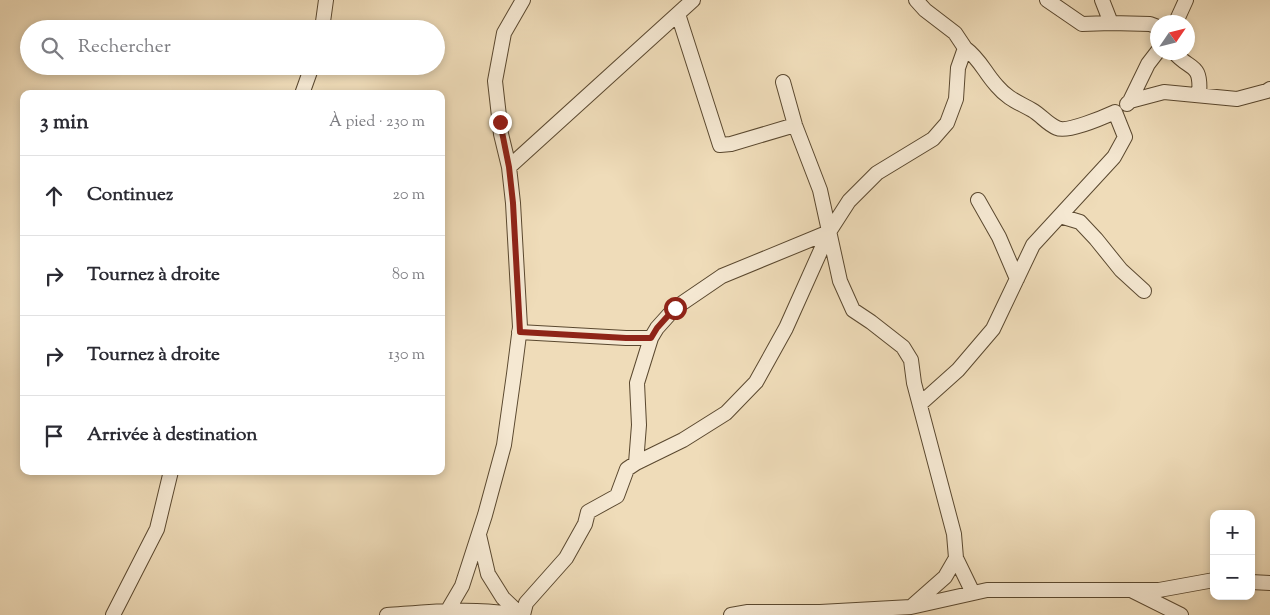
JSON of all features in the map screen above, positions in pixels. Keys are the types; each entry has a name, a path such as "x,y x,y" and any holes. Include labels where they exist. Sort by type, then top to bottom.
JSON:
{"street":[{"path":"323,20 326,0"},
{"path":"446,613 462,586 504,445 520,332 513,203 509,167 501,134 495,81 504,34 523,0"},
{"path":"509,167 693,0"},
{"path":"916,0 925,10 955,33 965,48 976,56 996,85 1009,98 1034,110 1055,128 1062,130 1102,118 1115,112 1130,101 1164,92 1237,99 1270,89"},
{"path":"1047,0 1082,24 1150,24"},
{"path":"1102,0 1111,23"},
{"path":"1179,15 1186,0"},
{"path":"678,14 720,145 731,144 795,125"},
{"path":"479,534 488,574 503,598 522,615 526,603 553,574 570,551 585,524 588,512 616,496 626,469 683,440 726,413 756,382 786,328 829,232 849,201 877,173 933,139 947,124 956,99 958,68 965,48"},
{"path":"1130,101 1151,60"},
{"path":"1183,60 1195,68 1200,82 1199,95"},
{"path":"303,90 309,75"},
{"path":"783,82 795,125 820,190 840,281 853,310 903,347 910,360 954,534 956,558 973,593"},
{"path":"920,404 958,370 993,329 1033,245 1114,157 1125,137 1115,112"},
{"path":"978,200 999,236 1017,279"},
{"path":"1060,216 1080,222 1120,270 1144,291"},
{"path":"636,463 639,425 637,383 651,338 657,328 675,308 722,276 829,232"},
{"path":"520,332 651,338"},
{"path":"113,615 157,529 171,475"},
{"path":"911,607 945,577 956,558"},
{"path":"731,615 748,612 820,612 911,607 987,590 1159,590 1210,581"},
{"path":"1255,582 1270,583"},
{"path":"1130,590 1181,615"},
{"path":"387,615 499,612 516,615"}],"route":[{"path":"500,122 509,167 513,203 520,332 651,338 657,328 675,308"}]}
